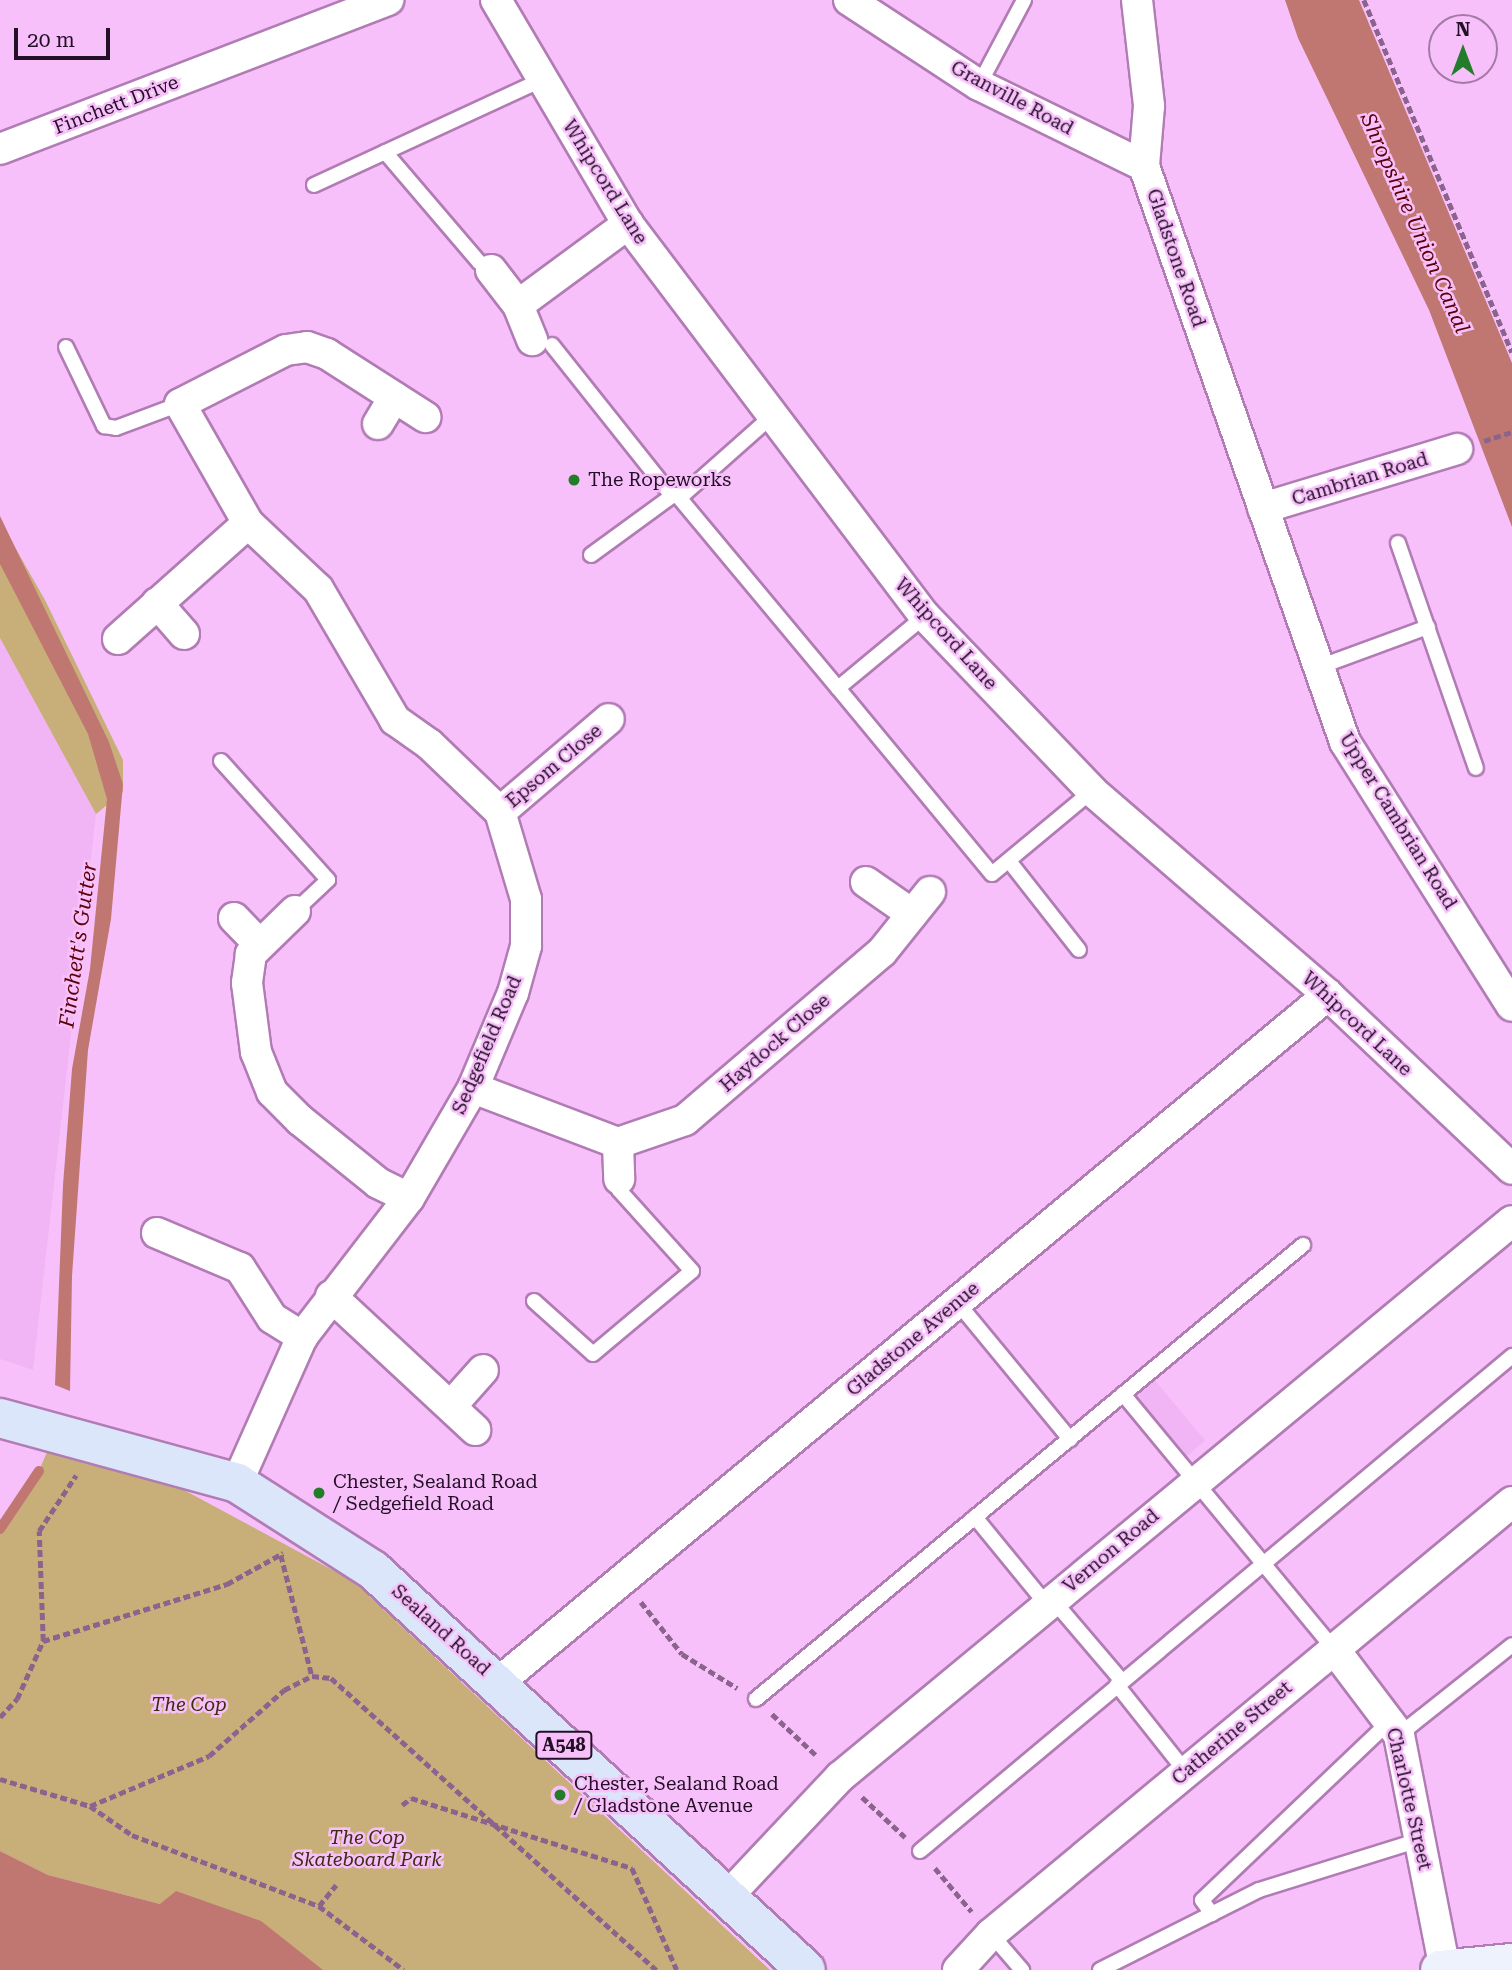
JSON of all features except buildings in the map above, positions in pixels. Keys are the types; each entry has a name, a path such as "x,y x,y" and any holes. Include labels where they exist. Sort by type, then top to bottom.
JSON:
{"main road":[{"name":"Sealand Road","path":"6,1420 237,1483 373,1570 499,1682 725,1899 806,1970"}],"street":[{"name":"Finchett Drive","path":"0,149 388,0"},
{"name":"Whipcord Lane","path":"496,0 628,224 925,616 1092,791 1328,995 1512,1169"},
{"name":"Granville Road","path":"849,0 979,85 1144,166"},
{"name":"Gladstone Road","path":"1137,0 1149,106 1144,166 1263,508"},
{"path":"518,304 628,224"},
{"path":"491,270 518,304 542,342"},
{"path":"180,404 286,350 307,347 327,354 425,417"},
{"path":"378,424 394,397"},
{"name":"Sedgefield Road","path":"180,404 248,523 318,589 395,720 429,744 500,812 526,899 526,946 513,993 473,1087 409,1198 302,1337 237,1483"},
{"name":"Cambrian Road","path":"1263,508 1457,449"},
{"name":"Upper Cambrian Road","path":"1263,508 1345,742 1512,1006"},
{"path":"118,639 248,523"},
{"path":"158,603 184,634"},
{"name":"Epsom Close","path":"500,812 609,719"},
{"name":"Haydock Close","path":"618,1143 685,1120 881,952 921,903 866,882"},
{"path":"295,911 258,944 251,954 247,983 249,1022 272,1092 378,1183 409,1198"},
{"path":"234,918 258,944"},
{"name":"Gladstone Avenue","path":"499,1682 1328,995"},
{"path":"473,1087 618,1143 619,1179"},
{"name":"Vernon Road","path":"725,1899 840,1777 1195,1479 1512,1221"},
{"path":"158,1233 240,1268 272,1318 302,1337"},
{"path":"331,1296 475,1430"},
{"path":"451,1406 483,1370"},
{"name":"Catherine Street","path":"958,1970 991,1934 1512,1502"},
{"name":"Charlotte Street","path":"1334,1649 1395,1728 1447,1969"},
{"path":"1447,1969 1512,1963"}],"lane":[{"path":"979,85 1024,0"},
{"path":"314,185 542,79"},
{"path":"385,152 479,262 491,270"},
{"path":"542,342 675,495 992,874 1092,791"},
{"path":"66,347 104,426 116,428 180,404"},
{"path":"591,555 675,495 684,494 772,416"},
{"path":"1398,543 1476,768"},
{"path":"838,688 925,616"},
{"path":"1319,667 1428,627"},
{"path":"221,761 328,880 295,911"},
{"path":"1009,861 1079,950"},
{"path":"534,1301 593,1354 692,1271 619,1190 619,1179"},
{"path":"756,1699 1303,1245"},
{"path":"957,1302 1070,1439"},
{"path":"920,1851 1512,1356"},
{"path":"1123,1394 1334,1649"},
{"path":"975,1517 1120,1683 1186,1772"},
{"path":"1212,1914 1202,1900 1395,1728 1512,1645"},
{"path":"1100,1970 1259,1890 1420,1840"},
{"path":"991,1934 1022,1970"}],"path":[{"path":"1364,0 1512,352"},
{"path":"0,1717 17,1699 43,1641 39,1531 88,1441"},
{"path":"43,1641 227,1584 281,1555 312,1531"},
{"path":"281,1555 312,1676"},
{"path":"627,1577 642,1605 682,1654 756,1699 920,1851 991,1934"},
{"path":"90,1806 209,1756 284,1690 312,1676 331,1678 345,1686 657,1970"},
{"path":"0,1779 90,1806 132,1835 319,1906 404,1970"},
{"path":"402,1805 411,1798 632,1868 677,1970"},
{"path":"319,1906 335,1885"}],"shaded area":[{"path":"0,638 96,814 33,1370 0,1359"},
{"path":"1152,1377 1205,1441 1185,1457 1132,1394"}],"green space":[{"path":"0,521 45,600 123,760 123,792 96,814 0,638"},
{"name":"The Cop","path":"49,1447 158,1476 353,1581 770,1970 323,1970 293,1950 160,1904 48,1875 0,1851 0,1529 39,1471"}],"water":[{"name":"Shropshire Union Canal","path":"1285,0 1359,0 1512,363 1512,527 1429,310 1298,38"},
{"path":"0,516 109,742 123,784 111,919 88,1050 72,1276 70,1391 55,1385 63,1185 72,1069 90,969 107,799 88,734 0,564"},
{"path":"0,1851 48,1875 160,1904 176,1891 261,1921 323,1970 0,1970"}],"waterway":[{"name":"Finchett's Gutter","path":"0,1529 39,1471"}],"place":[{"name":"The Ropeworks","path":"574,480"},
{"name":"Chester, Sealand Road / Sedgefield Road","path":"319,1493"},
{"name":"Chester, Sealand Road / Gladstone Avenue","path":"560,1795"}],"park label":[{"name":"The Cop Skateboard Park","path":"367,1849"}]}
